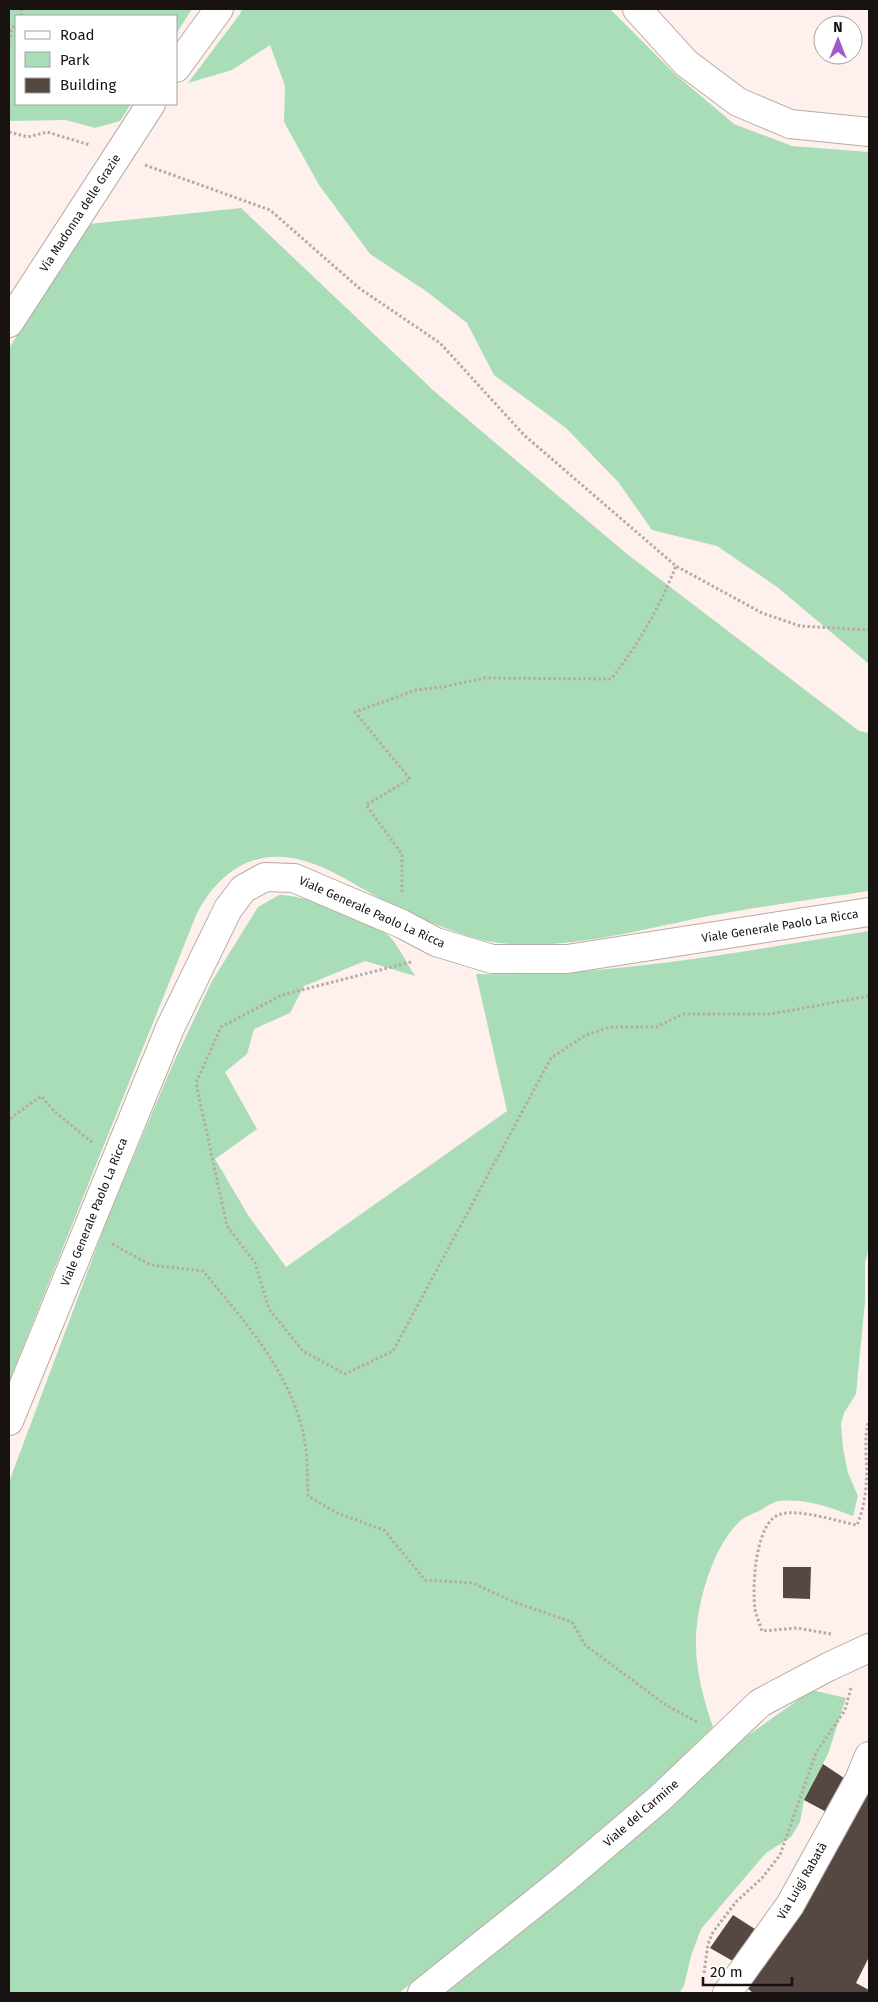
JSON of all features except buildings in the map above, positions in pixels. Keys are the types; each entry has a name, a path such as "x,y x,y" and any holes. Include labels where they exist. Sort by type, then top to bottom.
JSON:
{"street":[{"path":"178,65 219,9"},
{"path":"637,9 686,63 738,102 790,124 869,132"},
{"name":"Via Madonna delle Grazie","path":"9,323 150,105"},
{"name":"Viale Generale Paolo La Ricca","path":"9,1420 170,1028 228,909 243,889 265,877 294,878 402,924 436,942 492,959 567,959 869,912"},
{"name":"Viale del Carmine","path":"422,1993 566,1878 659,1798 760,1703 837,1662 869,1648"},
{"name":"Via Luigi Rabatà","path":"736,1990 790,1906 859,1780 868,1759"}],"path":[{"path":"9,42 11,31 15,25"},
{"path":"9,132 28,137 47,132 85,143 270,210 359,288 440,343 524,435 676,566 762,612 800,626 869,630"},
{"path":"402,924 402,854 366,805 410,779 355,712 416,690 443,687 484,678 611,679 633,652 658,610 676,566"},
{"path":"436,942 421,960 282,995 221,1027 196,1084 227,1226 255,1263 269,1309 303,1351 345,1374 393,1351 551,1058 586,1035 610,1027 656,1027 683,1014 771,1014 869,996"},
{"path":"9,1124 12,1117 41,1096 83,1136 116,1159"},
{"path":"87,1230 151,1265 203,1271 209,1278 249,1327 288,1386 305,1442 308,1496 337,1513 384,1530 425,1580 473,1583 514,1602 572,1622 585,1645 666,1705 725,1737"},
{"path":"703,1981 708,1944 713,1932 736,1902 780,1856 816,1753 845,1710 852,1690 837,1662 839,1650 835,1635 797,1628 762,1631 755,1609 759,1544 770,1521 779,1514 795,1512 857,1525 865,1500 866,1453 864,1438 869,1420"}],"green space":[{"path":"9,9 192,9 178,31 178,15 15,15 15,105 130,105 120,121 95,128 66,120 9,121"},
{"path":"242,9 610,9 675,74 734,124 792,146 869,152 869,664 777,587 717,546 652,530 619,483 566,428 494,375 467,323 426,291 370,254 319,185 284,122 285,86 270,45 232,70 188,83"},
{"path":"241,208 434,391 627,554 859,731 869,733 869,891 729,912 600,938 572,942 518,945 480,940 415,916 322,867 304,861 285,857 266,858 238,867 217,884 197,913 9,1382 9,348 89,224"},
{"path":"279,895 321,903 369,922 394,941 415,976 365,961 304,986 290,1013 254,1029 247,1054 225,1072 257,1129 215,1159 248,1215 286,1267 507,1111 476,974 575,972 674,962 869,931 869,1247 865,1263 865,1301 856,1394 844,1413 841,1424 848,1473 858,1496 853,1516 817,1504 789,1500 774,1503 739,1522 721,1546 714,1560 699,1608 696,1638 698,1672 713,1727 653,1785 549,1873 399,1993 9,1993 9,1482 107,1220 172,1066 212,981 258,907"},
{"path":"812,1690 846,1698 828,1754 804,1800 800,1822 791,1837 766,1853 701,1929 691,1956 684,1986 679,1993 441,1993 733,1746"}]}
